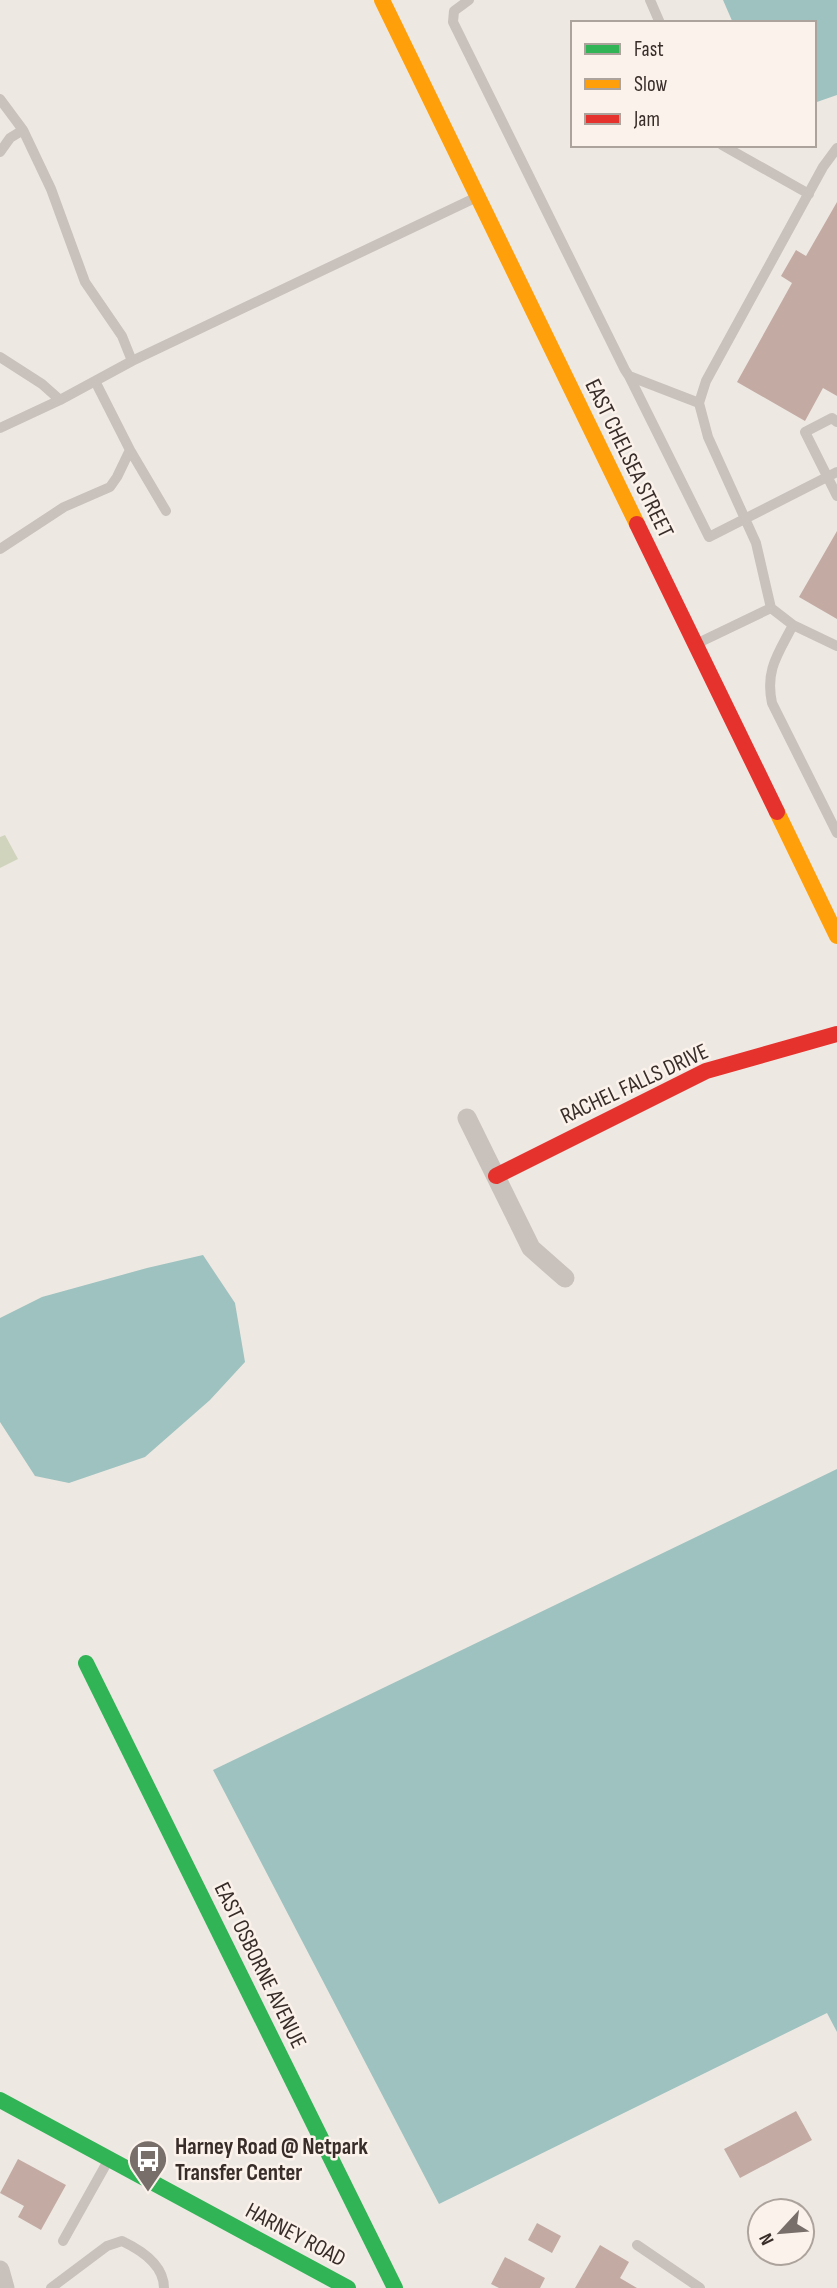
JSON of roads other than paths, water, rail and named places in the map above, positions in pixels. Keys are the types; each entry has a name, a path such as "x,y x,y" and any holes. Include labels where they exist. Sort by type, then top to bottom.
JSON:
{"street":[{"name":"EAST CHELSEA STREET","path":"382,0 837,936"},
{"name":"RACHEL FALLS DRIVE","path":"496,1176 706,1072 837,1034"},
{"path":"467,1118 531,1248 565,1278"},
{"name":"EAST OSBORNE AVENUE","path":"86,1663 395,2288"},
{"name":"HARNEY ROAD","path":"0,2099 348,2288"},
{"path":"0,2270 5,2288"}],"lane":[{"path":"469,0 454,11 453,22 709,537 832,474"},
{"path":"650,0 659,21"},
{"path":"0,99 23,130 51,189 85,282 122,336 132,361"},
{"path":"0,152 10,138 23,130"},
{"path":"726,147 808,194"},
{"path":"837,148 808,194 706,381 699,403 708,437 755,543 771,608 793,625 837,646"},
{"path":"0,428 60,400 132,361 477,196"},
{"path":"0,357 42,384 60,400"},
{"path":"629,376 699,403"},
{"path":"95,381 130,450 166,511"},
{"path":"837,422 832,418 806,432 832,474 837,496"},
{"path":"0,549 64,507 110,487 130,450"},
{"path":"695,644 771,608"},
{"path":"793,625 772,667 769,686 772,703 837,833"},
{"path":"63,2241 109,2159"},
{"path":"51,2288 107,2246 122,2241 139,2249 156,2265 164,2279 164,2288"},
{"path":"638,2245 700,2288"}],"water":[{"path":"723,0 837,0 837,95 816,102 816,21 732,21"},
{"path":"203,1255 235,1303 245,1362 210,1400 145,1457 69,1483 35,1476 0,1422 0,1318 42,1297"},
{"path":"837,1469 837,2032 827,2013 439,2204 213,1770"}],"place":[{"name":"Harney Road @ Netpark Transfer Center","path":"148,2193"}]}
